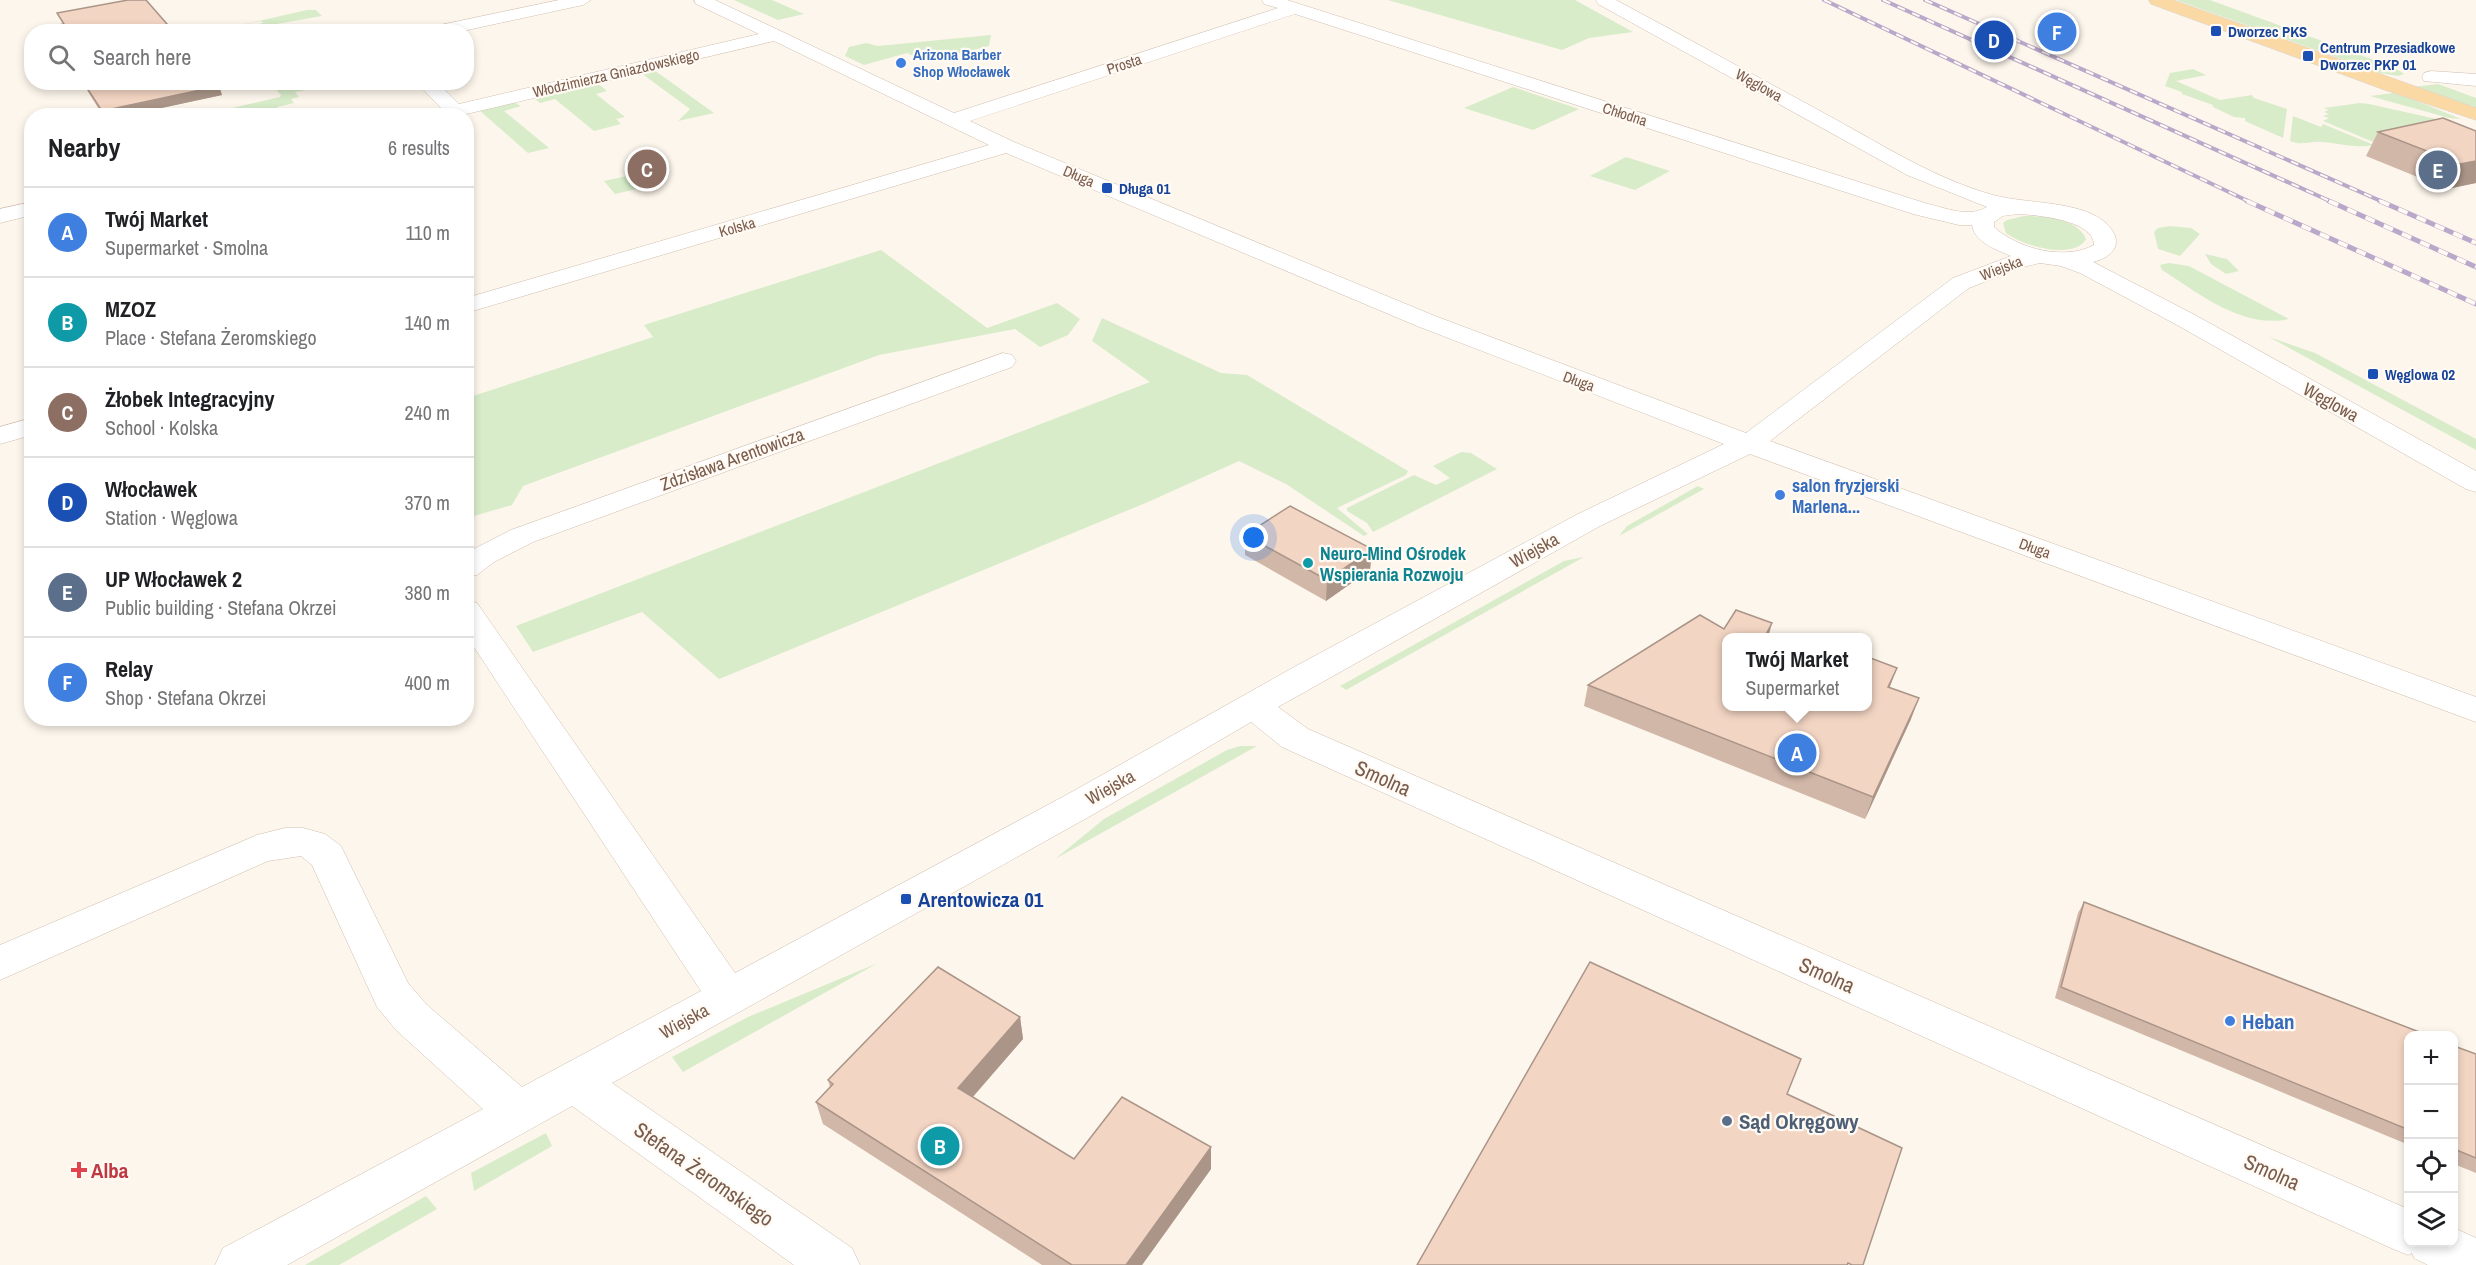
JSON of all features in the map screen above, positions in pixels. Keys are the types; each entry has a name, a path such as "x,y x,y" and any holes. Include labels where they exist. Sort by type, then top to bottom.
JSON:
{"main road":[{"path":"2157,0 2327,63 2476,114"},
{"path":"2327,63 2394,80 2413,80 2419,73 2476,93"}],"street":[{"path":"469,24 583,0"},
{"name":"Długa","path":"702,0 1007,146 1426,321 1563,375 2476,710"},
{"name":"Chłodna","path":"1270,0 1935,213 1984,218"},
{"name":"Węglowa","path":"1604,0 1914,171 1986,200 2018,207 2044,209 2082,220 2103,234 2106,239 2104,248 2116,264 2187,320"},
{"name":"Prosta","path":"953,120 1295,8"},
{"name":"Włodzimierza Gniazdowskiego","path":"464,108 777,35"},
{"path":"2419,73 2476,80"},
{"path":"434,90 453,108"},
{"name":"Kolska","path":"474,304 1007,146"},
{"path":"1840,183 1870,184 1886,181 1897,173 1898,167 1894,160"},
{"name":"Węglowa","path":"1914,171 1935,189 1984,218"},
{"path":"1994,240 1983,229 1984,218 1997,210 2018,207"},
{"path":"4,215 24,210"},
{"name":"Węglowa","path":"1994,240 2020,251 2088,268 2187,320 2476,483"},
{"name":"Wiejska","path":"240,1265 1616,506 1749,442 1780,422 1961,283 1993,251 1994,240"},
{"name":"Wiejska","path":"1961,283 2017,261 2051,257 2084,257 2104,248"},
{"name":"Zdzisława Arentowicza","path":"474,562 522,536 1003,361"},
{"path":"0,435 24,428"},
{"path":"474,622 728,997"},
{"name":"Smolna","path":"1253,706 1288,734 1306,743 2404,1230"},
{"path":"0,963 257,849 281,842 318,845 327,856 392,994 411,1017 519,1113"},
{"name":"Stefana Żeromskiego","path":"574,1082 835,1265"},
{"path":"2442,1247 2476,1262"}],"green space":[{"path":"734,0 772,0 804,14 778,20"},
{"path":"1388,0 1575,0 1633,32 1589,38 1562,50"},
{"path":"2176,0 2210,0 2393,67 2404,74 2398,76 2380,73"},
{"path":"307,10 316,10 322,16 277,24 259,24 263,23 261,21 245,24"},
{"path":"991,35 989,46 926,62 907,53 864,65 845,56 849,47 866,43 878,46"},
{"path":"2193,69 2206,75 2176,81 2220,100 2252,95 2254,98 2287,109 2283,138 2245,121 2245,118 2234,117 2213,105 2165,86 2170,73"},
{"path":"654,70 714,113 678,121 690,109 641,73"},
{"path":"597,83 607,91 596,94 625,117 616,119 621,124 594,131 555,99 540,103 535,99"},
{"path":"2438,84 2476,98 2476,109 2414,87"},
{"path":"1513,87 1579,109 1533,130 1464,108"},
{"path":"276,90 306,90 295,92 299,97 291,99 294,103 278,108 232,108 280,97 281,95"},
{"path":"2394,93 2461,119 2449,118 2370,96"},
{"path":"513,102 521,106 504,111 549,148 528,153 479,110"},
{"path":"2360,103 2441,120 2378,144 2323,121 2329,118 2323,116 2329,114 2324,112 2329,110 2324,108"},
{"path":"2293,116 2321,127 2323,124 2374,145 2354,146 2290,141"},
{"path":"1626,157 1670,171 1635,190 1590,176"},
{"path":"641,173 653,185 615,194 604,181"},
{"path":"2024,216 2068,222 2082,232 2086,239 2080,246 2059,250 2035,246 2006,233 2003,223"},
{"path":"2170,226 2191,228 2200,234 2180,256 2158,249 2154,232 2158,228"},
{"path":"881,250 987,328 1057,303 1080,319 1068,335 1040,347 1015,329 879,355 523,486 512,505 474,516 474,396 653,337 644,325"},
{"path":"2205,254 2227,259 2239,271 2226,274 2211,264"},
{"path":"2169,263 2189,266 2289,319 2272,321 2255,319 2222,307 2162,270 2160,265"},
{"path":"1102,318 1221,373 1247,375 1408,471 1406,475 1337,508 1368,534 1364,536 1286,484 1239,461 1148,502 719,679 642,612 533,652 516,626 1150,382 1092,341"},
{"path":"2269,337 2315,353 2476,439 2476,450"},
{"path":"1461,452 1471,453 1497,469 1373,532 1367,523 1347,511 1347,508 1414,475 1436,485 1450,478 1433,466"},
{"path":"1698,486 1704,489 1619,536 1627,526"},
{"path":"1584,557 1346,690 1340,686 1564,561"},
{"path":"1240,746 1257,746 1055,859 1104,819 1227,750"},
{"path":"878,963 683,1072 672,1057 748,1017"},
{"path":"546,1133 552,1146 474,1191 471,1173"},
{"path":"426,1196 437,1209 339,1265 305,1265"}],"building":[{"path":"128,0 146,0 167,24 64,24 57,13"},
{"path":"88,90 200,90 116,108 100,108"},
{"path":"2443,118 2476,131 2476,161 2460,164 2378,132"},
{"path":"1290,506 1372,549 1327,580 1245,535"},
{"path":"1736,610 1772,623 1767,633 1722,633 1722,711 1872,711 1872,659 1897,668 1888,687 1919,698 1873,797 1588,685 1700,615 1724,629"},
{"name":"Heban","path":"2084,902 2417,1031 2404,1031 2404,1128 2061,987"},
{"name":"Sąd Okręgowy","path":"1590,962 1801,1059 1787,1094 1902,1148 1863,1265 1848,1263 1847,1265 1417,1265"},
{"path":"938,967 1020,1017 958,1088 1074,1159 1122,1097 1211,1147 1126,1265 1072,1265 816,1102 833,1084 828,1080"},
{"path":"2458,1047 2476,1054 2476,1158 2458,1151"}],"railway":[{"path":"1824,0 2250,202"},
{"path":"1883,0 2332,202"},
{"path":"1925,0 2383,202"},
{"path":"2247,201 2476,304"},
{"path":"2329,201 2476,267"},
{"path":"2380,201 2476,243"}],"place":[{"name":"Dworzec PKS","path":"2216,31"},
{"name":"Relay","path":"2057,32"},
{"name":"Włocławek","path":"1994,40"},
{"name":"Centrum Przesiadkowe Dworzec PKP 01","path":"2308,56"},
{"name":"Arizona Barber Shop Włocławek","path":"901,63"},
{"name":"Żłobek Integracyjny","path":"647,169"},
{"name":"UP Włocławek 2","path":"2438,170"},
{"name":"Długa 01","path":"1107,188"},
{"name":"Węglowa 02","path":"2373,374"},
{"name":"salon fryzjerski Marlena...","path":"1780,495"},
{"name":"Neuro-Mind Ośrodek Wspierania Rozwoju","path":"1308,563"},
{"name":"Twój Market","path":"1797,753"},
{"name":"Arentowicza 01","path":"906,899"},
{"name":"Heban","path":"2230,1021"},
{"name":"Sąd Okręgowy","path":"1727,1121"},
{"name":"MZOZ","path":"940,1146"},
{"name":"Alba","path":"79,1170"}]}
